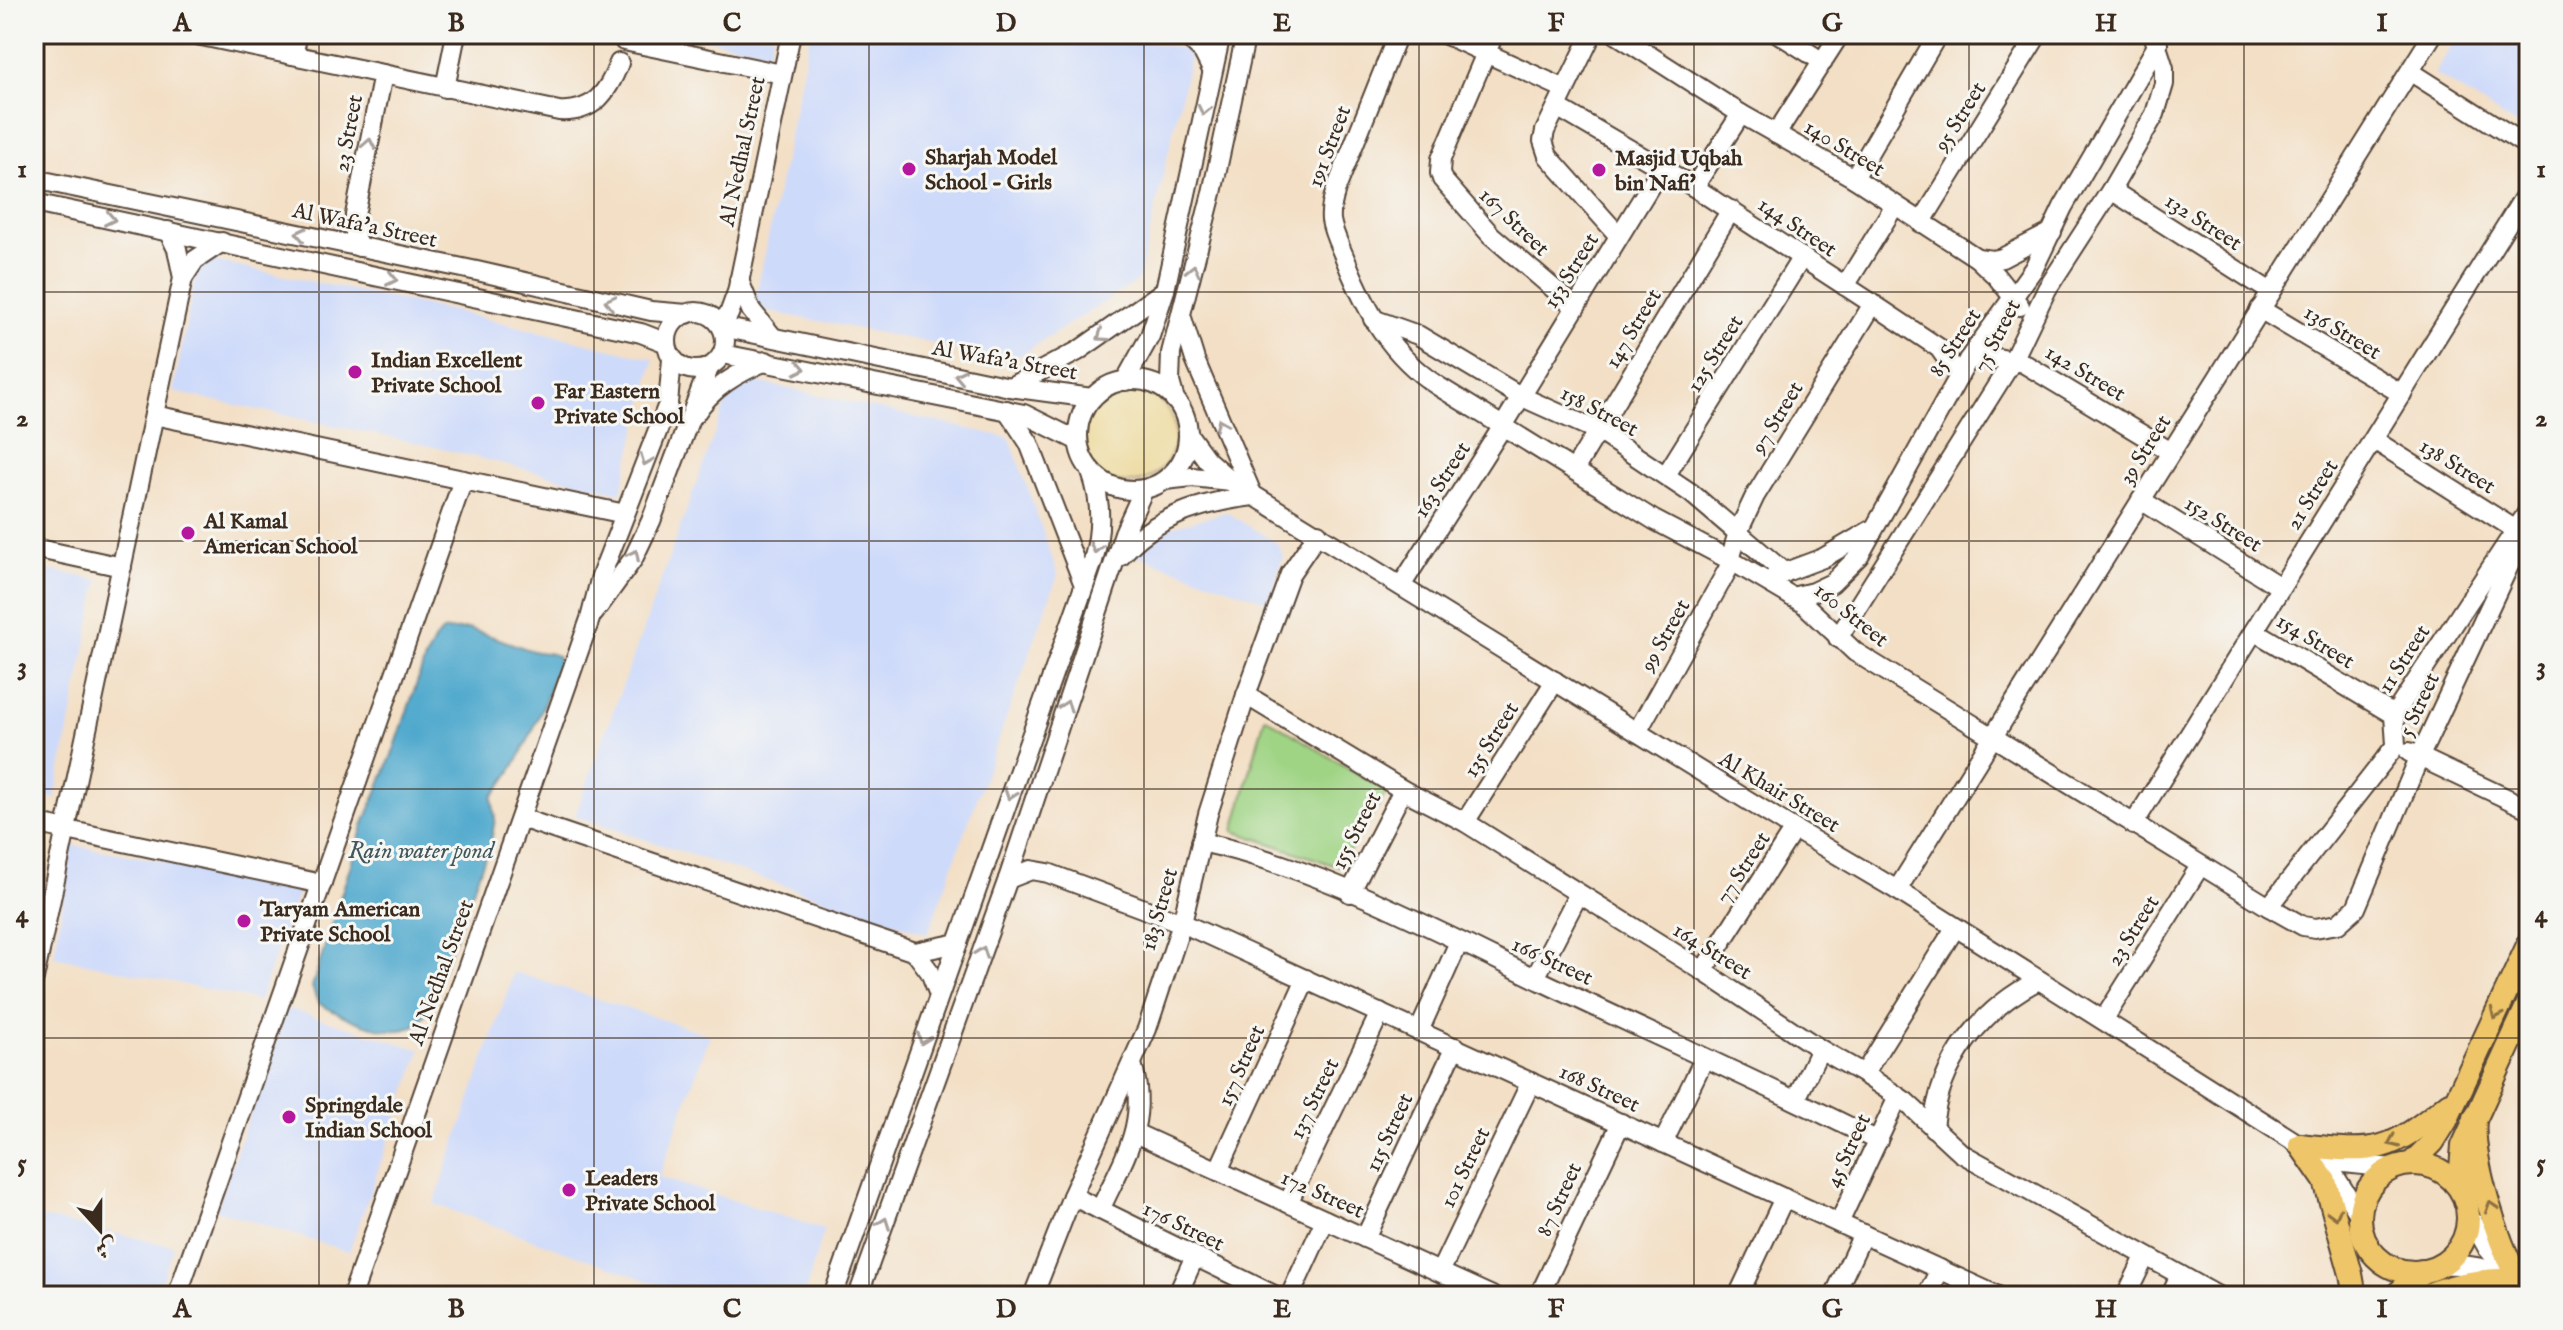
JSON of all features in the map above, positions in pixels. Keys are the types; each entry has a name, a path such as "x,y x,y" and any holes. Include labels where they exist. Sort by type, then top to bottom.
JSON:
{"main road":[{"path":"2364,1296 2369,1272 2360,1216 2370,1186 2433,1142 2529,943"},
{"path":"2395,1296 2452,1257 2464,1240 2466,1205 2461,1157 2475,1118 2529,1002"},
{"path":"2300,1145 2353,1151 2388,1145 2418,1129 2456,1097"},
{"path":"2425,1296 2468,1283 2523,1284 2504,1248 2476,1159 2475,1118"},
{"path":"2300,1145 2325,1181 2355,1296"},
{"path":"2401,1166 2426,1164 2446,1173 2466,1205"},
{"path":"2365,1241 2375,1255 2392,1267 2413,1272 2432,1268"}],"street":[{"path":"192,34 579,117 595,112 612,93 624,37 782,74"},
{"path":"293,55 298,34"},
{"path":"445,88 456,34"},
{"name":"Al Nedhal Street","path":"716,321 721,302 738,279 791,34"},
{"path":"1184,34 1203,52 1212,70"},
{"path":"1125,381 1150,336 1165,290 1221,34"},
{"path":"1091,472 1110,486 1144,489 1165,480 1182,460 1188,434 1186,422 1175,400 1169,369 1171,353 1182,318 1246,34"},
{"name":"191 Street","path":"1373,319 1337,239 1331,220 1331,205 1398,34"},
{"path":"1444,34 1490,42 1565,89"},
{"path":"1592,34 1545,131 1544,149 1619,236"},
{"name":"140 Street","path":"1616,34 1741,114 1854,178 1977,258 2014,296 2030,322"},
{"path":"1779,34 1823,62"},
{"path":"1776,134 1840,34"},
{"path":"1854,178 1938,34"},
{"name":"95 Street","path":"1921,223 2038,34"},
{"name":"39 Street","path":"1897,890 2433,34"},
{"name":"75 Street","path":"1838,638 2013,360 2047,289 2111,190 2161,100 2164,68 2156,39"},
{"name":"85 Street","path":"1792,597 1832,583 1859,556 1963,368 2034,268 2063,207 2156,39"},
{"name":"167 Street","path":"1490,42 1441,159 1440,173 1491,235 1575,307"},
{"path":"2411,72 2529,147"},
{"name":"23 Street","path":"359,247 353,226 383,74"},
{"name":"144 Street","path":"1557,107 1731,210 1939,348 1963,368"},
{"path":"1694,187 1741,114"},
{"name":"153 Street","path":"1520,396 1661,168"},
{"name":"Al Wafa'a Street","path":"34,179 651,311 687,314"},
{"name":"21 Street","path":"2133,825 2529,189"},
{"name":"132 Street","path":"2111,190 2271,292"},
{"path":"34,203 641,333 670,351 685,369 693,371 709,368 723,354 725,336 716,321 687,314 674,322 667,336 670,351"},
{"path":"1845,286 1895,205"},
{"name":"147 Street","path":"1574,470 1731,210"},
{"path":"34,979 183,278 180,259 168,231"},
{"path":"1977,258 2002,258 2052,232"},
{"path":"183,278 195,260 222,242"},
{"name":"125 Street","path":"1666,475 1802,257"},
{"path":"738,279 751,310 772,336"},
{"path":"1010,387 1078,351 1165,290"},
{"name":"97 Street","path":"1731,561 1738,532 1755,496 1873,304"},
{"name":"136 Street","path":"2260,309 2402,394"},
{"path":"1115,564 1139,536 1165,520 1203,505 1253,496 1200,374 1182,318"},
{"name":"158 Street","path":"1373,319 1418,335 1520,396 1598,431 1666,475 1785,573"},
{"name":"160 Street","path":"1373,319 1395,349 1415,369 1669,529 1792,597 1813,611 1855,652 2200,866 2303,926 2315,928 2338,924 2356,908"},
{"name":"Al Wafa'a Street","path":"716,321 1010,387 1092,398"},
{"name":"Al Nedhal Street","path":"352,1296 590,619 601,576 668,404 670,351"},
{"path":"723,354 1007,410 1040,420 1078,441"},
{"name":"142 Street","path":"1963,368 1992,357 2032,367 2171,452"},
{"path":"687,426 701,404 719,386 766,361"},
{"name":"Al Nedhal Street","path":"590,619 633,559 709,368"},
{"path":"833,1296 1100,532 1099,501 1078,441 1080,418 1092,398 1107,387 1125,381 1152,384 1175,400"},
{"name":"163 Street","path":"1401,586 1520,396"},
{"path":"1007,410 1023,431 1035,456 1084,585"},
{"path":"154,415 625,514"},
{"name":"Al Khair Street","path":"1188,434 1207,460 1253,496 1897,890 2300,1145 2333,1173 2360,1216"},
{"name":"138 Street","path":"2374,440 2522,526"},
{"name":"Al Khair Street","path":"1165,480 1192,477 1232,482"},
{"path":"177,1296 463,480"},
{"path":"858,1296 1008,879 1130,518 1144,489"},
{"name":"152 Street","path":"2141,500 2280,587"},
{"name":"11 Street","path":"2396,745 2394,715 2522,526 2529,510"},
{"path":"1762,580 1842,549 1876,526"},
{"name":"5 Street","path":"2356,908 2522,526"},
{"name":"183 Street","path":"1033,1296 1072,1196 1132,1064 1182,923 1201,842 1246,695 1283,589 1298,560 1318,533"},
{"path":"34,548 122,567"},
{"path":"1859,556 1881,571"},
{"name":"99 Street","path":"1637,732 1731,561"},
{"name":"154 Street","path":"2254,631 2394,715"},
{"name":"135 Street","path":"1465,822 1555,681"},
{"name":"164 Street","path":"1246,695 1403,790 1465,822 1864,1074 1898,1097 1953,1147 1977,1163 2218,1296"},
{"path":"2269,907 2396,745 2529,809"},
{"name":"155 Street","path":"1350,893 1403,790"},
{"path":"521,818 915,952 958,943"},
{"path":"34,823 322,884"},
{"name":"77 Street","path":"1703,971 1794,829"},
{"path":"1021,838 1031,858 1048,873"},
{"name":"166 Street","path":"1201,842 1275,861 1350,893 1796,1099 1878,1141"},
{"name":"23 Street","path":"2104,1019 2200,866"},
{"path":"1008,879 1031,870 1048,873"},
{"name":"168 Street","path":"1048,873 1182,923 1998,1296"},
{"path":"1535,978 1578,895"},
{"path":"1864,1074 1955,928"},
{"path":"1419,1031 1459,942"},
{"path":"915,952 930,972 939,995"},
{"name":"157 Street","path":"1218,1171 1306,979"},
{"path":"1933,1128 1942,1083 1964,1042 1998,1006 2039,980"},
{"name":"137 Street","path":"1288,1203 1380,1013"},
{"name":"115 Street","path":"1365,1238 1455,1047"},
{"path":"1796,1099 1820,1049"},
{"path":"1663,1143 1704,1059"},
{"path":"1100,1210 1135,1133 1140,1102 1132,1064"},
{"name":"101 Street","path":"1440,1272 1531,1082"},
{"name":"45 Street","path":"1839,1223 1898,1097"},
{"name":"87 Street","path":"1539,1296 1621,1123"},
{"name":"172 Street","path":"1135,1133 1492,1296"},
{"name":"Al Khair Street","path":"2300,1145 2344,1163 2401,1166"},
{"name":"176 Street","path":"1072,1196 1276,1296"},
{"path":"1738,1296 1784,1198"},
{"path":"2466,1205 2488,1249 2523,1284"},
{"path":"1290,1296 1325,1220"},
{"path":"1834,1296 1863,1234"},
{"path":"2126,1296 2145,1257"},
{"path":"1177,1296 1194,1258"},
{"path":"2432,1268 2478,1266 2523,1284"},
{"path":"1927,1296 1940,1269"},
{"path":"2170,1296 2180,1275"}],"shaded area":[{"path":"682,34 773,34 769,52"},
{"path":"810,34 1107,34 1188,50 1190,58 1139,280 1014,359 766,311 755,301"},
{"path":"2458,34 2529,34 2529,133 2435,74"},
{"path":"199,258 453,311 654,359 621,493 422,444 173,392"},
{"path":"735,377 1010,438 1058,575 928,934 575,816"},
{"path":"1226,512 1278,544 1283,556 1269,602 1136,555 1150,533"},
{"path":"34,567 99,580 55,799 34,795"},
{"path":"72,845 300,885 259,1001 54,956"},
{"name":"Leaders Private School","path":"514,972 710,1035 659,1177 824,1229 804,1296 690,1296 434,1204"},
{"path":"287,1008 421,1050 349,1252 216,1210"},
{"path":"34,1216 174,1246 156,1296 34,1296"}],"green space":[{"path":"1265,717 1387,792 1339,867 1234,831"}],"sand":[{"path":"1127,387 1145,391 1161,401 1171,417 1175,435 1171,453 1161,469 1145,479 1127,483 1109,479 1093,469 1083,453 1079,435 1083,417 1093,401 1109,391"}],"water":[{"name":"Rain water pond","path":"468,629 533,651 552,654 558,657 558,663 531,733 492,797 495,819 491,841 427,1012 414,1026 403,1030 365,1025 318,1003 312,987 363,826 394,750 424,662 435,639 443,631"}],"place":[{"name":"Sharjah Model School - Girls","path":"909,169"},
{"name":"Masjid Uqbah bin Nafi'","path":"1599,170"},
{"name":"Indian Excellent Private School","path":"355,372"},
{"name":"Far Eastern Private School","path":"538,403"},
{"name":"Al Kamal American School","path":"188,533"},
{"name":"Taryam American Private School","path":"244,921"},
{"name":"Springdale Indian School","path":"289,1117"},
{"name":"Leaders Private School","path":"569,1190"}]}
